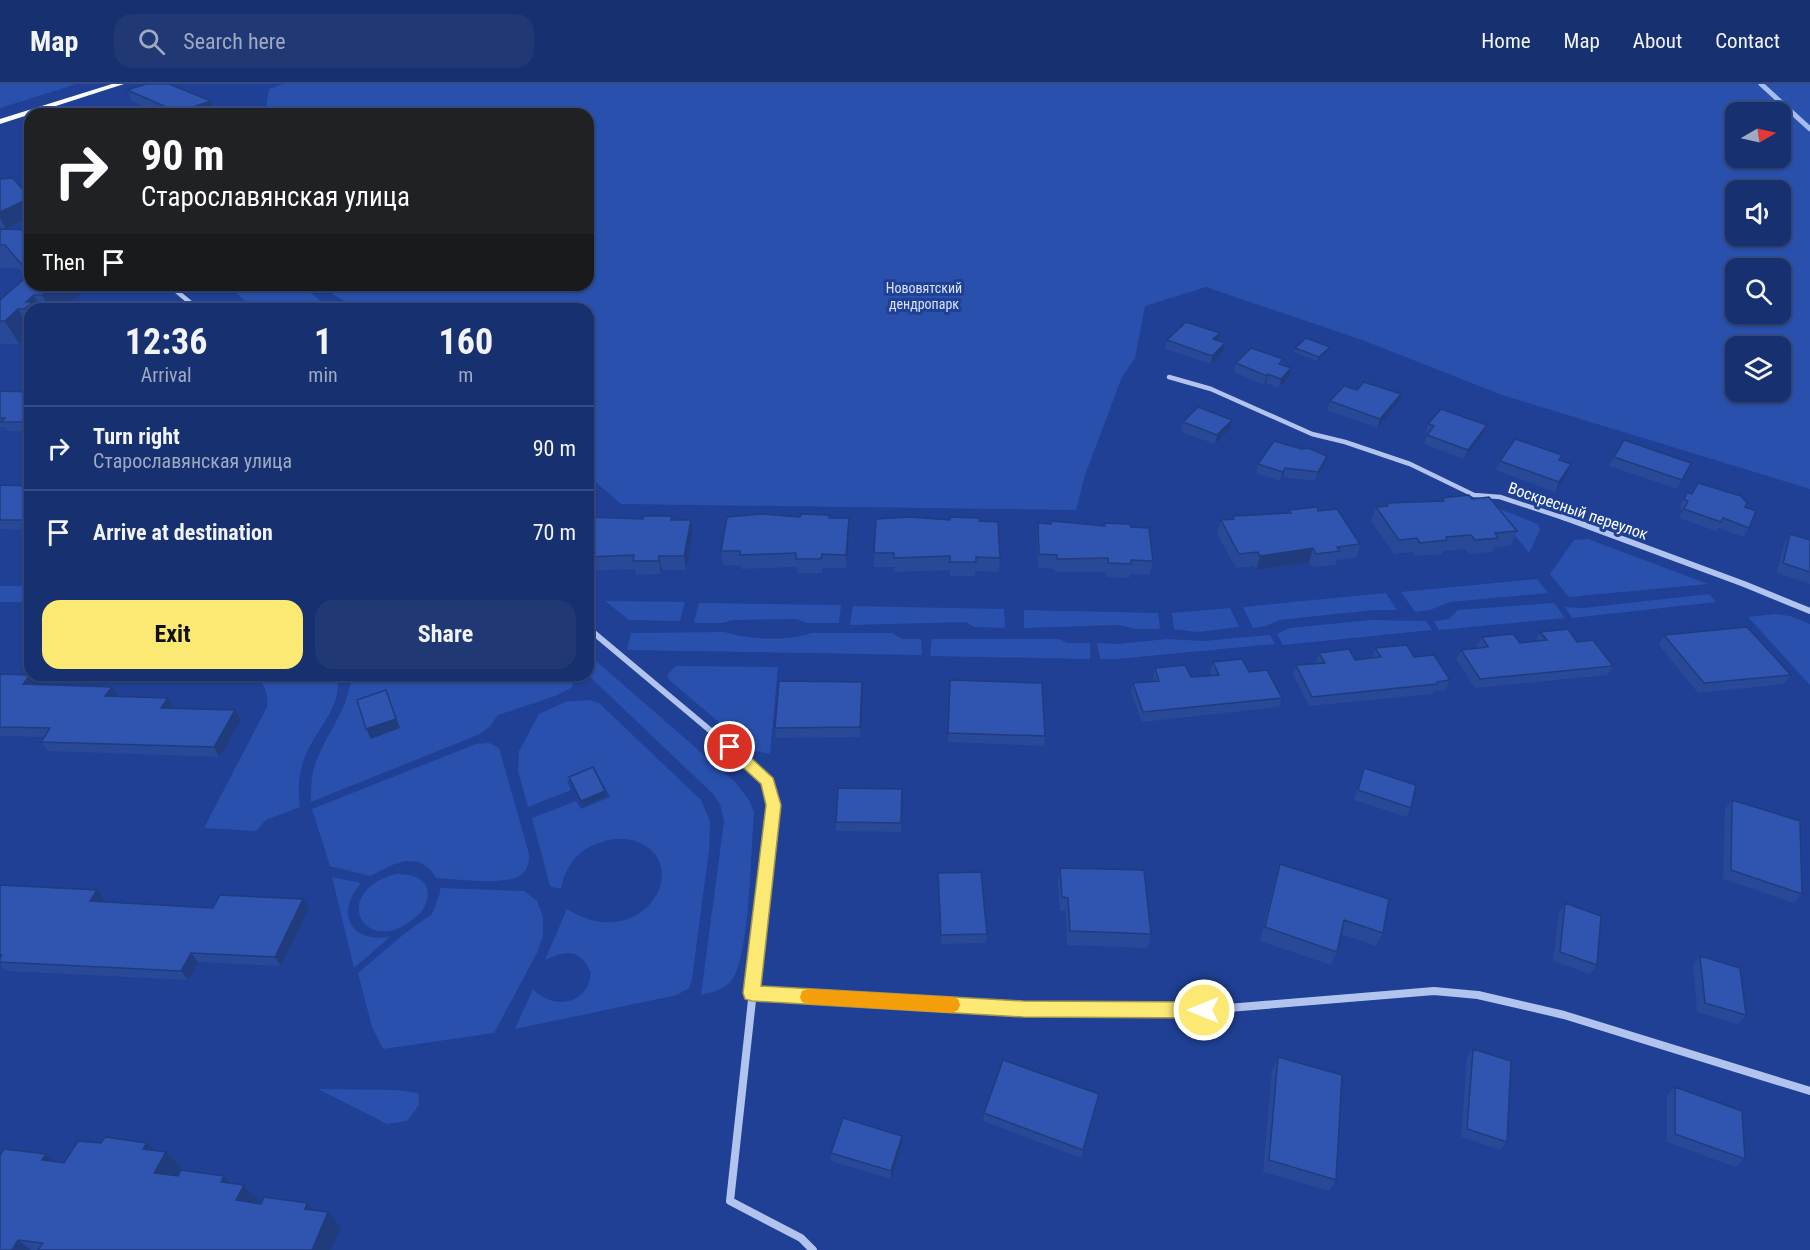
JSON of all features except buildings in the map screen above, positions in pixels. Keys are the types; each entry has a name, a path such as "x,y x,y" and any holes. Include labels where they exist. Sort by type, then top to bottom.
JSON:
{"main road":[{"path":"46,108 120,84"},
{"path":"0,122 24,115"}],"street":[{"path":"52,106 56,108"},
{"path":"177,291 191,303"},
{"name":"Воскресный переулок","path":"1169,377 1211,389 1312,434 1345,442 1410,464 1474,495 1500,497 1526,504 1810,611"},
{"path":"594,633 748,762 767,782 773,805 730,1201 801,1238 813,1250"},
{"path":"752,993 1023,1009 1193,1010 1434,991 1478,995 1564,1016 1810,1091"}],"green space":[{"path":"0,84 77,84 0,108"},
{"name":"Нововятский дендропарк","path":"283,84 1810,84 1810,489 1502,395 1365,341 1206,287 1145,306 1135,358 1122,377 1085,475 1076,510 621,504 594,480 594,303 347,303 328,291 594,291 594,108 266,108 269,89"},
{"path":"234,291 310,291 322,303 248,303"},
{"path":"1492,506 1538,524 1540,530 1529,553"},
{"path":"1588,539 1708,584 1569,597 1550,574 1574,540"},
{"path":"1537,579 1548,593 1450,602 1430,610 1415,612 1401,592"},
{"path":"0,586 24,586 23,602 0,602"},
{"path":"1386,593 1397,610 1374,610 1279,620 1266,626 1253,628 1243,607"},
{"path":"1709,594 1716,602 1572,618 1565,607 1583,608"},
{"path":"605,601 685,602 680,621 629,620"},
{"path":"699,603 841,605 839,623 807,623 797,619 694,623"},
{"path":"1554,603 1565,618 1439,630 1434,621 1449,619 1458,610"},
{"path":"853,606 1004,609 1005,628 974,627 966,622 850,625"},
{"path":"1230,608 1239,627 1198,632 1174,629 1172,613"},
{"path":"1024,610 1158,613 1160,629 1135,629 1119,625 1024,628"},
{"path":"1775,614 1790,616 1810,624 1810,685 1748,617"},
{"path":"1371,620 1426,621 1432,630 1283,645 1277,634 1289,628"},
{"path":"725,632 745,637 768,638 803,636 812,633 892,633 902,639 921,639 922,655 627,650 631,633"},
{"path":"1270,635 1275,644 1117,659 1100,659 1097,643 1118,644 1167,639 1203,641"},
{"path":"932,639 1059,639 1067,643 1090,643 1090,659 930,656"},
{"path":"594,659 735,782 749,800 754,812 749,899 739,965 727,985 701,995 724,821 720,804 712,793 594,681"},
{"path":"676,666 778,667 770,754 752,750 668,679 668,674"},
{"path":"260,681 338,681 337,696 333,706 312,742 302,765 299,786 300,807 266,820 256,831 204,828 267,707 267,697"},
{"path":"350,681 574,681 571,688 555,696 498,715 480,734 311,802 315,765 342,710"},
{"path":"589,700 599,703 701,800 710,821 709,850 692,979 689,988 677,995 515,1029 533,989 546,998 561,1002 582,994 588,985 591,973 577,955 566,953 545,960 567,909 593,921 617,922 636,915 651,903 660,887 662,870 655,855 640,843 620,839 604,841 584,850 573,860 561,889 550,886 532,818 576,801 581,809 610,797 595,769 567,781 571,790 528,807 518,771 519,751 539,714 565,702"},
{"path":"489,743 499,748 529,854 528,866 521,875 493,881 436,878 430,869 419,862 405,861 370,876 330,866 312,809 476,744"},
{"path":"397,874 416,877 425,884 428,895 426,903 419,914 408,923 391,930 377,931 366,925 360,916 359,905 364,893 377,882"},
{"path":"332,877 361,883 349,905 348,915 356,930 376,938 390,937 354,968"},
{"path":"440,888 524,891 537,901 543,917 543,936 537,953 494,1033 383,1049 372,1027 358,973 404,934 432,914"},
{"path":"318,1089 396,1090 418,1093 419,1105 407,1121 387,1124"}],"waterway":[{"path":"1761,84 1810,129"}],"slow traffic":[{"path":"808,997 952,1005"}],"route":[{"path":"730,747 767,782 773,805 752,993 1023,1009 1204,1010"}]}
